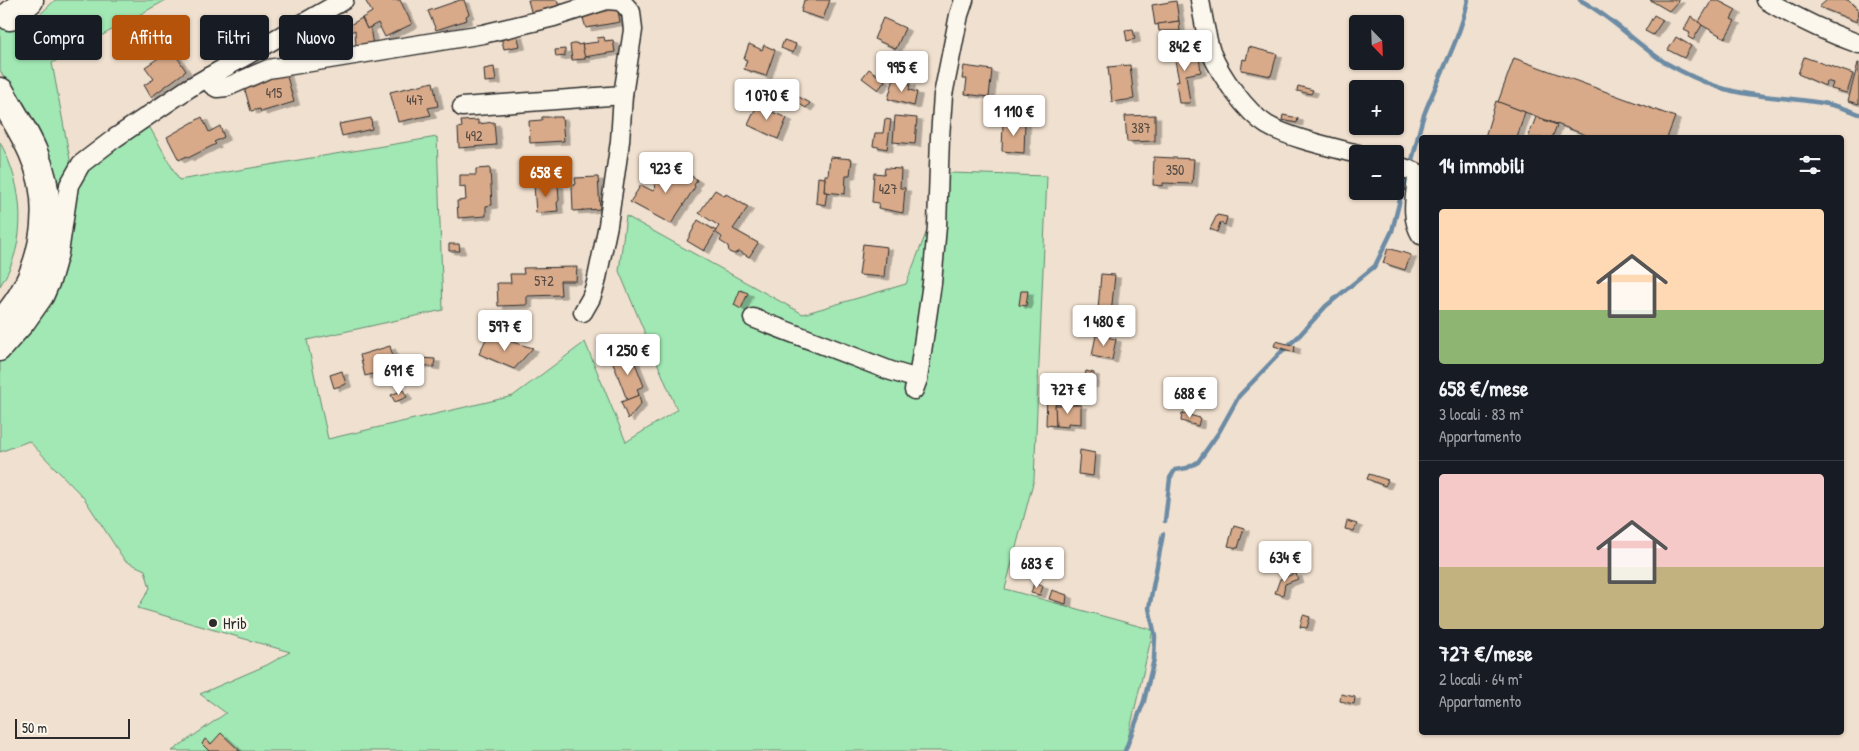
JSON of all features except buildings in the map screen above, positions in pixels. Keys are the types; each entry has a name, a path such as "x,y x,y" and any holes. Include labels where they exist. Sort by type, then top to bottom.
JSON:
{"highway":[{"path":"0,92 33,152 38,166 44,192 45,219 43,241 35,272 16,307 0,325"},
{"path":"0,126 23,174 28,208 26,239 22,254 17,270 0,300"}],"street":[{"path":"0,352 26,324 51,281 59,253 68,185 77,168 90,156 166,103 344,0"},
{"path":"208,77 212,85 217,88 227,87 268,69 482,34 536,22 607,0 619,1 628,7 633,18 633,30 623,95 620,141 608,225 596,282 591,298 583,312"},
{"path":"752,318 891,371 916,384 932,283 937,226 943,95 964,0"},
{"path":"1200,0 1207,36 1217,64 1230,85 1253,114 1260,121 1276,129 1349,151"},
{"path":"1766,0 1820,28 1859,44"},
{"path":"462,107 623,95"},
{"path":"1404,168 1416,172 1413,212 1415,224 1419,231"}],"green space":[{"path":"55,0 166,0 139,15 112,15 112,30 102,35 102,15 40,15"},
{"path":"0,5 15,21 15,60 57,60 52,63 71,165 58,223 21,317 44,157 0,70"},
{"path":"149,126 179,180 437,137 443,310 307,340 328,439 513,396 585,342 626,442 677,410 619,271 626,216 803,314 906,284 950,173 1047,176 1034,479 1005,589 1153,630 1125,751 172,751 226,713 200,694 267,665 290,652 138,608 150,588 145,570 125,561 84,498 29,441 0,452 0,359 27,334 41,315 72,193 94,163"},
{"path":"0,142 14,177 20,214 16,251 0,286"}],"waterway":[{"path":"1412,160 1423,118 1455,43 1468,0"},
{"path":"1580,0 1603,14 1644,48 1666,63 1705,82 1735,92 1824,103 1859,114"},
{"path":"1165,521 1170,478 1175,470 1187,468 1198,462 1219,432 1239,396 1326,306 1375,266 1392,231 1405,180"},
{"path":"1125,751 1144,701 1154,659 1155,636 1149,608 1163,534"}],"place":[{"name":"Hrib","path":"213,623"}]}
